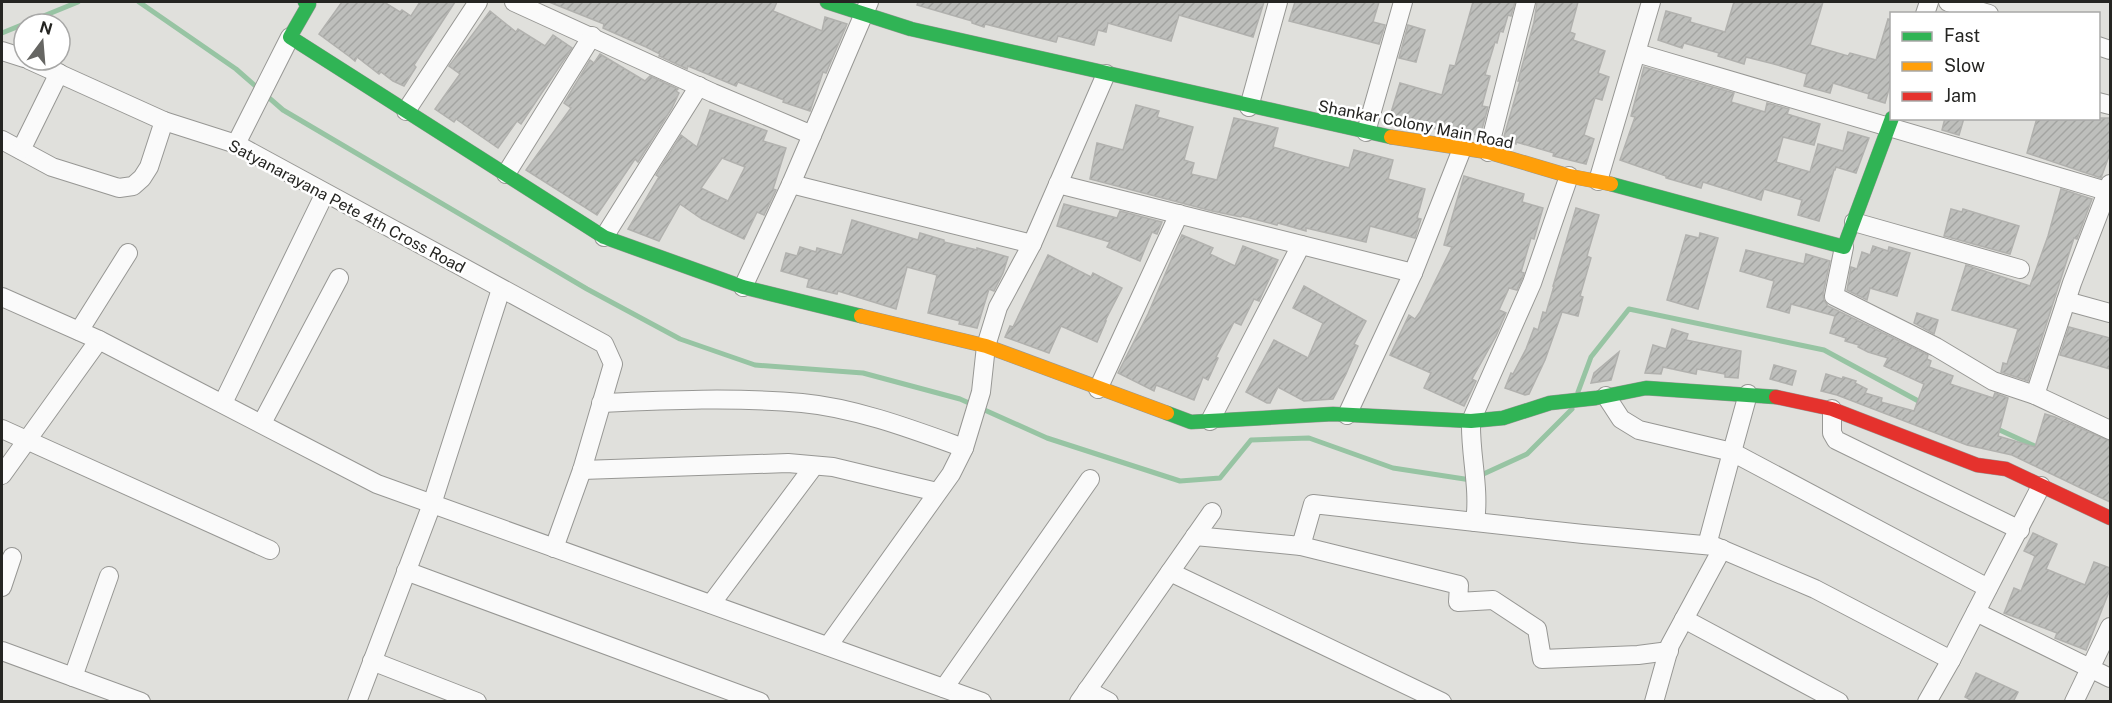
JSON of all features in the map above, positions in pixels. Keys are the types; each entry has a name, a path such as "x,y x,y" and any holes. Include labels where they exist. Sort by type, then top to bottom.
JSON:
{"street":[{"path":"236,144 309,2"},
{"path":"406,111 478,2"},
{"path":"514,2 812,135"},
{"name":"Shankar Colony Main Road","path":"827,2 867,8 911,29 1249,107 1374,135 1488,152 1569,176 1598,181 1844,247"},
{"path":"1249,107 1278,2"},
{"path":"1365,132 1403,2"},
{"path":"1488,152 1526,2"},
{"path":"1598,181 1652,2"},
{"path":"1948,2 1982,12"},
{"path":"743,287 791,184 867,8"},
{"path":"506,174 592,36"},
{"path":"290,37 604,237 743,287 986,346 1191,422 1333,414 1471,421 1503,418 1550,403 1601,397 1646,388 1748,394 1788,399 1832,409 1977,465 2006,470 2110,518"},
{"path":"1637,53 1891,123 2110,189 2066,301 2035,395"},
{"name":"Satyanarayana Pete 4th Cross Road","path":"54,72 164,121 236,144 604,344 613,364 601,403"},
{"path":"21,150 58,74"},
{"path":"828,646 951,474 964,448 972,428 981,392 986,346 998,307 1032,243 1106,74"},
{"path":"604,237 699,86"},
{"path":"2,140 61,170 119,188 133,186 142,178 149,167 164,121"},
{"path":"1891,123 1844,247 1834,296 1936,347 1993,381 2035,395 2110,430"},
{"path":"1347,415 1413,273 1462,149"},
{"path":"1475,522 1476,478 1470,441 1471,421 1532,283 1569,176"},
{"path":"791,184 1032,243"},
{"path":"1058,184 1413,273"},
{"path":"223,403 325,193"},
{"path":"1098,389 1179,214"},
{"path":"1854,222 2020,269"},
{"path":"1210,421 1301,245"},
{"path":"80,332 128,253"},
{"path":"262,423 339,278"},
{"path":"357,702 432,504 501,289"},
{"path":"2,297 99,340 377,484 982,702"},
{"path":"2066,301 2110,314"},
{"path":"2,476 99,340"},
{"path":"1654,702 1668,651 1714,547 1732,452 1748,394"},
{"path":"1601,397 1621,419 1639,430 1732,452 1988,588"},
{"path":"554,548 582,470 601,403 670,400 803,403 909,428 964,448"},
{"path":"1832,409 1832,433 1836,441 2020,530"},
{"path":"2,429 270,550"},
{"path":"582,470 788,463 833,467 937,492"},
{"path":"711,604 814,466"},
{"path":"944,688 1090,479"},
{"path":"1927,702 2020,530 2041,486"},
{"path":"1301,546 1313,504 1714,547 1815,589 1951,660"},
{"path":"1109,702 1083,696 1212,512"},
{"path":"1195,536 1301,546 1459,585 1458,602 1493,600 1537,629 1542,659 1638,655 1668,651"},
{"path":"2,587 12,557"},
{"path":"406,571 760,702"},
{"path":"1170,572 1442,702"},
{"path":"73,677 109,576"},
{"path":"1976,612 2110,678"},
{"path":"1684,619 1839,702"},
{"path":"2074,702 2110,627"},
{"path":"2,651 141,702"},
{"path":"372,661 477,702"}],"building":[{"path":"342,2 384,2 411,16 420,2 455,2 414,65 416,67 404,86 381,72 379,74 357,57 355,61 319,34"},
{"path":"549,2 777,2 773,11 822,31 825,17 847,24 826,73 823,72 810,111 738,82 736,86 688,66 687,69 603,28 604,24"},
{"path":"918,2 1264,2 1253,37 1179,15 1171,41 1108,23 1106,32 1098,30 1094,45 1058,36 1056,42 985,24 984,27 972,21 917,5"},
{"path":"1295,2 1379,2 1373,22 1385,25 1379,44 1289,21"},
{"path":"1473,2 1515,2 1503,32 1500,31 1497,43 1495,42 1485,75 1490,76 1482,106 1488,107 1481,133 1478,135 1436,129 1390,116 1400,83 1442,95 1450,65 1455,66"},
{"path":"1537,2 1578,2 1570,32 1575,34 1573,40 1605,51 1598,73 1609,77 1602,100 1595,98 1584,135 1594,139 1586,164 1503,140 1520,81 1518,81"},
{"path":"1734,2 1823,2 1810,45 1848,56 1850,53 1876,60 1888,19 1890,20 1890,86 1885,103 1868,98 1869,94 1833,83 1830,93 1804,86 1807,74 1774,64 1746,57 1744,64 1718,56 1719,53 1684,43 1682,48 1658,40 1666,11 1691,18 1690,22 1725,32"},
{"path":"490,11 516,32 518,29 545,46 553,35 572,48 521,124 517,121 498,148 456,119 454,122 435,109 460,74 449,66"},
{"path":"1408,25 1425,30 1416,62 1399,58"},
{"path":"600,54 645,81 650,76 678,89 676,91 679,93 638,162 635,159 597,215 526,170 571,108 564,103 590,60 594,63"},
{"path":"1644,67 1734,93 1731,102 1765,112 1767,103 1789,109 1787,114 1820,124 1814,145 1783,137 1776,162 1810,172 1818,144 1843,151 1848,132 1869,138 1856,173 1836,167 1819,221 1798,215 1802,200 1764,189 1761,200 1703,182 1701,188 1666,178 1666,176 1620,160 1635,117 1631,116"},
{"path":"1136,105 1159,111 1157,117 1193,127 1184,160 1194,163 1191,174 1217,180 1234,118 1278,128 1273,147 1349,168 1354,150 1393,160 1388,179 1425,189 1417,218 1421,219 1415,238 1370,226 1366,242 1306,228 1306,231 1278,223 1277,225 1212,211 1090,179 1097,143 1123,150"},
{"path":"710,110 767,131 763,141 786,148 773,189 776,190 764,215 757,212 744,239 702,219 680,204 659,241 628,229 659,177 656,175 681,135 697,147","holes":["722,158 745,167 728,201 701,188"]},
{"path":"2110,118 2110,153 2101,178 2027,153 2036,120"},
{"path":"1944,120 1963,120 1959,135 1942,130"},
{"path":"1464,176 1524,194 1522,202 1543,208 1534,239 1531,238 1521,272 1524,273 1522,279 1517,290 1509,288 1499,310 1506,313 1472,379 1476,381 1464,406 1424,388 1431,373 1390,355 1409,315 1415,319 1420,312 1452,247 1444,245"},
{"path":"2061,189 2092,199 2077,239 2074,238 2028,381 2001,372 2003,363 2007,364 2018,329 1952,310 1966,265 2030,286 2048,236"},
{"path":"1064,204 1117,218 1120,211 1162,222 1157,234 1152,232 1140,261 1107,247 1110,242 1057,226"},
{"path":"1576,208 1599,215 1587,256 1591,258 1580,296 1583,297 1578,316 1562,312 1545,360 1529,394 1525,395 1505,388 1511,373 1513,374 1526,349 1534,328 1538,330 1543,312 1546,313"},
{"path":"1951,209 1962,212 1963,209 2019,226 2010,254 1944,236"},
{"path":"852,220 918,240 920,233 944,240 944,242 1008,257 994,291 989,289 977,328 928,313 937,275 907,267 896,309 838,291 837,294 807,287 809,279 781,271 786,253 797,256 800,247 816,252 817,248 842,255"},
{"path":"1700,233 1718,238 1698,309 1667,300 1686,235 1699,238"},
{"path":"1182,235 1213,248 1210,254 1235,266 1243,246 1278,260 1259,301 1254,299 1241,325 1234,322 1216,357 1218,358 1208,380 1203,377 1194,400 1156,385 1154,391 1118,373 1148,314"},
{"path":"1873,246 1888,251 1889,247 1910,253 1897,296 1870,288 1867,300 1847,290 1851,267 1857,269 1862,252 1870,255"},
{"path":"1746,250 1804,264 1806,254 1830,261 1823,294 1828,306 1928,355 1927,359 1931,361 1929,367 1953,376 1950,384 1993,398 1995,393 2008,398 1998,436 2035,447 2045,414 2110,441 2110,502 2012,455 1967,445 1821,391 1826,374 1842,379 1843,377 1856,381 1855,383 1867,389 1865,393 1882,398 1881,402 1914,411 1924,384 1884,366 1888,358 1868,352 1858,347 1859,345 1845,341 1846,338 1830,333 1835,316 1791,304 1789,313 1767,307 1774,281 1740,271"},
{"path":"1048,255 1091,277 1093,273 1122,288 1097,342 1061,326 1049,353 1005,337 1010,326 1013,327"},
{"path":"1304,286 1366,321 1354,344 1358,346 1333,399 1304,401 1278,387 1270,403 1267,403 1246,392 1274,340 1308,358 1323,323 1293,308"},
{"path":"1917,313 1938,320 1934,334 1914,323"},
{"path":"2069,327 2110,338 2110,369 2060,355"},
{"path":"1672,329 1688,334 1686,340 1741,351 1738,378 1725,377 1725,374 1697,369 1696,374 1663,367 1661,374 1645,373 1653,345 1666,349"},
{"path":"1619,352 1611,380 1591,383 1594,373"},
{"path":"1774,365 1796,371 1792,385 1770,379"},
{"path":"2033,533 2057,544 2046,569 2085,585 2094,562 2110,568 2110,589 2086,650 2055,638 2057,633 2004,613 2014,588 2021,591 2035,556 2024,551"},
{"path":"1976,673 2018,692 2013,702 1974,702 1965,697"}],"waterway":[{"path":"2,33 78,2"},
{"path":"139,2 236,69 283,110 587,289 680,339 755,365 863,373 960,399 1047,438 1180,481 1220,478 1251,440 1309,438 1393,468 1471,480"},
{"path":"1578,392 1591,357 1629,309 1824,350 1922,403"},
{"path":"1479,476 1527,454 1572,409"},
{"path":"1993,427 2039,448"}],"traffic: fast":[{"path":"305,2 309,4 290,37 604,237 743,287 861,316"},
{"path":"827,2 911,29 1391,137"},
{"path":"1611,184 1844,247 1891,120"},
{"path":"1167,413 1191,422 1333,414 1471,421 1503,418 1550,403 1596,398 1646,388 1776,397"}],"traffic: slow":[{"path":"1391,137 1488,152 1569,176 1611,184"},
{"path":"861,316 986,346 1167,413"}],"traffic: jam":[{"path":"1776,397 1832,409 1977,465 2006,469 2110,518"}]}
